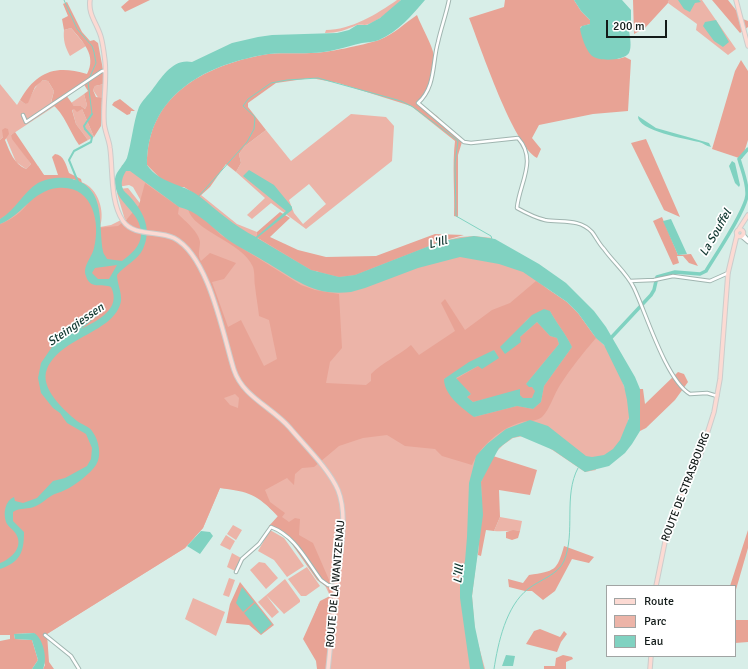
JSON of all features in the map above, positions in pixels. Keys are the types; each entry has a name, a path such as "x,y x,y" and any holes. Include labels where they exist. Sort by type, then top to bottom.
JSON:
{"main road":[{"name":"ROUTE DE LA WANTZENAU","path":"90,0 91,15 102,42 105,71 104,120 110,146 112,184 123,221 140,232 169,236 188,250 212,293 238,381 249,393 285,422 330,476 336,486 342,508 341,540 328,669"},
{"path":"736,0 748,46"},
{"path":"740,233 747,216"},
{"name":"ROUTE DE STRASBOURG","path":"656,585 667,534 677,506 703,449 717,396 728,272 734,245 740,233"},
{"path":"650,669 651,657"}],"street":[{"path":"449,0 437,46 432,78 428,92 418,102 464,142 471,143 518,138 526,153 528,163 517,208 543,219 567,221 587,228 630,281 642,306 655,341 682,389 694,395 704,393 717,396"},
{"path":"23,115 26,122 102,71 105,71"},
{"path":"740,233 748,241"},
{"path":"630,281 655,280 679,276 710,281 728,272"},
{"path":"236,572 242,559 259,544 271,527 284,533 291,539 321,580 328,585 336,586"},
{"path":"45,635 71,656 79,669"}],"green space":[{"path":"397,0 401,0 386,14 369,24 357,25 341,31 325,33 326,30 345,27 363,20 381,11"},
{"path":"669,0 702,0 736,49 728,55 696,30 697,24 668,3"},
{"path":"71,28 86,46 70,56 65,43 64,30"},
{"path":"43,80 48,81 54,91 51,102 55,106 11,135 31,164 26,169 16,162 6,138 3,137 0,140 0,84 17,105 20,100 25,104 37,85"},
{"path":"104,84 102,98 99,99 93,90 95,86"},
{"path":"84,94 87,105 85,109 81,106 75,107 71,103"},
{"path":"72,109 82,109 94,137 88,140 76,124"},
{"path":"351,114 386,117 394,126 392,161 306,229 271,203 252,219 247,215 265,198 236,172 241,163 239,154 245,146 266,130 291,161","holes":["309,184 326,204 303,224 294,213 289,200"]},
{"path":"122,165 199,196 201,195 237,224 257,232 256,237 317,272 460,237 474,236 492,238 491,252 522,264 612,353 632,408 620,447 594,461 596,470 585,472 545,445 523,436 513,438 503,445 496,452 488,465 472,596 475,632 485,669 318,669 318,660 305,639 319,603 331,598 322,579 279,518 260,497 241,490 220,488 203,528 185,548 47,634 0,627 0,175 12,180 38,166 47,180 69,180 81,182 92,189 99,201 102,214 100,227 111,225 121,220 131,230 141,201 133,187 129,185 118,187"},
{"path":"128,188 147,212 125,220 117,193 119,189"},
{"path":"500,517 522,521 520,531 494,531"},
{"path":"233,525 242,530 236,540 227,534"},
{"path":"270,530 284,538 304,566 287,577 274,560 258,551"},
{"path":"226,535 235,541 230,550 220,545"},
{"path":"232,553 241,558 235,571 227,567"},
{"path":"259,562 265,563 278,578 266,589 250,570"},
{"path":"307,567 320,586 306,596 301,596 288,579"},
{"path":"229,578 235,580 229,597 223,595"},
{"path":"285,579 300,602 284,614 266,595"},
{"path":"266,595 279,612 272,618 258,602"},
{"path":"193,598 225,612 216,636 185,619"}],"shaded area":[{"path":"129,0 150,0 125,12 121,7"},
{"path":"505,0 574,0 581,11 590,20 590,24 580,27 618,59 625,57 631,60 628,111 593,114 539,125 532,138 541,149 537,158 528,149 518,135 508,116 489,72 469,18 504,7"},
{"path":"633,0 669,0 645,28 634,34"},
{"path":"712,0 728,0 743,19 748,21 748,27 740,33"},
{"path":"67,2 82,32 90,41 94,40 98,43 104,75 104,84 95,86 93,90 96,97 102,98 101,126 94,137 82,109 77,112 74,109 72,110 76,124 88,140 79,145 60,112 51,103 54,91 48,81 43,80 35,87 28,103 25,104 20,100 26,90 33,83 48,73 56,70 65,70 87,74 90,67 90,61 87,49 71,28 64,30 62,19 68,16 63,4","holes":["83,83 88,91 84,94 87,105 85,109 81,106 74,106 66,95"]},
{"path":"417,15 434,56 434,68 430,80 425,93 418,102 437,116 462,142 458,155 458,217 454,216 455,141 411,106 338,83 311,78 276,83 248,103 248,107 266,130 245,146 239,154 241,163 236,172 226,164 210,187 199,197 184,187 177,187 160,178 147,165 149,141 157,120 168,103 182,89 199,77 240,60 262,55 318,53 372,42 379,40 399,29"},
{"path":"741,60 748,71 748,140 742,159 712,149 735,71"},
{"path":"120,99 135,111 131,111 130,114 127,115 112,105"},
{"path":"5,128 8,129 9,134 5,140 15,161 22,167 26,169 31,164 12,139 11,135 15,132 44,175 58,175 52,157 55,154 63,158 69,173 81,179 82,183 73,179 25,196 8,214 0,219 0,140 3,137 2,130"},
{"path":"646,139 680,217 664,210 631,143"},
{"path":"145,183 179,207 178,214 191,227 199,238 199,254 201,261 210,253 236,263 224,279 212,282 228,327 241,320 264,366 277,359 269,320 259,316 253,267 248,258 239,250 199,224 192,217 188,209 205,219 221,235 301,285 315,290 339,294 342,348 330,362 326,383 366,385 371,381 371,374 411,345 419,355 455,331 441,303 445,299 465,330 492,310 510,303 536,281 567,302 578,313 596,338 564,379 542,417 537,420 522,422 499,433 480,451 472,465 442,456 435,449 405,446 387,435 363,438 339,446 314,467 302,468 295,474 294,485 287,478 265,490 270,502 285,513 282,517 289,522 295,518 300,519 299,535 313,543 333,589 335,596 327,669 317,669 316,661 303,639 320,601 330,596 328,588 317,580 287,537 269,526 278,516 264,503 252,495 220,488 203,528 185,548 47,634 49,662 54,669 43,669 45,665 34,633 14,634 15,639 32,640 38,660 32,669 0,669 0,641 10,639 10,635 0,635 0,224 17,215 33,197 39,193 47,189 54,188 71,188 85,195 93,207 97,228 118,226 127,219 139,205","holes":["550,311 572,347 544,386 541,402 533,409 517,406 474,417 444,379 494,350 498,358 478,366 456,379 471,394 467,397 473,402 493,397 520,395 523,399 532,398 536,391 526,384 559,344 557,338 550,336 537,322 520,337 521,330 529,318","235,394 239,398 238,408 230,405 224,398"]},
{"path":"280,212 290,218 270,237 298,250 326,257 376,256 435,234 464,235 442,241 355,275 339,277 311,270 256,237 257,232"},
{"path":"662,217 678,255 691,254 698,266 689,263 683,256 677,256 679,263 673,265 653,221"},
{"path":"678,372 684,374 688,382 675,400 646,428 640,431 640,389 643,389 645,404"},
{"path":"493,456 537,470 530,495 499,490 500,517 494,531 486,530 481,556 478,555 482,498 481,482"},
{"path":"513,530 520,531 518,538 512,540 506,538 506,532"},
{"path":"748,530 748,548 736,590 736,585 730,585"},
{"path":"564,546 594,557 589,563 572,559 555,591 543,600 532,591 509,587 508,579 523,583 529,575 550,571 557,565"},
{"path":"240,582 274,625 261,635 249,625 226,623 230,604"},
{"path":"736,620 748,620 748,642 736,643"},
{"path":"540,629 560,637 564,631 567,634 561,642 557,652 526,644 534,631"},
{"path":"563,655 572,657 573,659 566,662 566,669 544,669 544,666 555,666 556,658"}],"water":[{"name":"L'Ill","path":"401,0 425,0 398,28 386,37 379,40 317,53 263,55 219,67 199,77 182,89 168,103 157,121 149,141 147,165 158,176 186,188 199,196 233,223 256,237 286,211 243,176 249,170 274,185 292,207 292,210 257,238 311,270 339,277 355,275 442,241 474,236 495,239 539,264 566,283 594,311 606,327 635,377 640,389 640,431 625,453 609,466 585,472 553,450 520,436 512,438 499,448 481,482 483,515 472,596 475,627 484,669 470,669 460,598 460,579 465,561 467,537 469,483 476,456 487,444 506,429 530,420 548,426 586,456 592,457 604,455 613,449 620,440 629,418 624,386 604,345 596,338 578,313 567,302 523,272 499,264 460,257 418,268 351,292 326,292 304,285 227,239 207,222 197,215 179,207 130,171 126,171 125,173 122,180 122,187 140,209 147,228 147,235 146,242 138,257 117,275 121,301 117,312 99,328 75,341 64,349 54,358 47,369 45,376 46,384 60,405 77,421 91,429 98,443 98,461 86,476 69,488 53,495 36,506 13,512 13,521 24,532 22,551 16,560 0,569 0,563 8,559 15,552 18,543 16,534 7,524 5,519 5,511 9,501 14,497 15,501 23,503 37,498 53,481 65,478 87,466 91,459 92,448 86,434 67,423 60,413 53,408 41,393 38,378 41,363 54,344 75,331 99,310 98,315 81,329 100,318 111,308 114,295 111,287 93,285 86,276 85,269 94,248 96,227 95,216 91,206 86,198 79,192 69,188 48,190 34,198 15,215 0,224 0,219 11,211 28,191 41,181 68,178 80,182 89,188 95,197 98,206 103,253 107,259 122,261 132,253 141,239 141,235 140,226 137,219 118,195 115,179 118,171 127,158 139,107 143,100 169,70 179,63 192,62 232,43 272,35 337,33 349,30 357,25 367,25 380,18","holes":["117,265 109,279 98,279 92,273 95,268"]},
{"path":"574,0 622,0 631,10 631,28 629,31 631,45 630,51 626,56 622,58 604,60 591,55 584,43 580,29 582,26 590,24 590,20 581,11"},
{"path":"678,0 699,0 701,2 695,3 690,12 684,9"},
{"path":"716,20 729,42 723,47 714,41 703,26 705,22"},
{"path":"638,116 656,128 709,143 711,147 699,142 664,134 654,130 645,126 640,121"},
{"path":"732,161 735,163 740,185 739,187 735,183 729,166"},
{"path":"671,219 687,254 678,255 663,221"},
{"path":"544,309 550,311 572,347 544,386 541,402 533,409 517,406 474,417 454,401 447,390 444,379 469,362 494,350 499,358 482,369 478,366 456,378 471,394 467,397 473,402 520,389 520,395 523,398 532,398 535,391 532,387 529,387 526,384 559,344 557,338 550,336 537,322 520,337 521,342 505,354 500,347 532,315"},
{"path":"201,531 210,532 213,536 200,554 187,546"},
{"path":"242,587 254,602 243,612 236,603"},
{"path":"255,603 272,624 261,634 244,613"},
{"path":"34,633 40,639 44,649 45,660 43,669 32,669 38,660 32,640 15,639 14,634"},
{"path":"506,655 515,656 513,666 502,666"}],"waterway":[{"path":"64,0 77,29 92,46 94,52 96,63 89,79"},
{"path":"198,197 247,142 254,129 255,117 243,106 248,99 271,83 287,80 318,78 401,101 413,107 458,141 455,163 456,216 491,236 492,239"},
{"path":"88,82 92,114"},
{"path":"78,182 69,160 74,151 91,142 92,137 84,126 92,114"},
{"name":"La Souffel","path":"609,340 651,295 654,290 657,277 675,272 700,274 706,271 736,222 745,202 747,186 739,159 748,149"},
{"path":"494,669 504,626 514,605 520,596 532,586 553,574 564,561 569,538 571,490 578,468"}],"water label":[{"name":"Steingiessen","path":"76,325"}]}
